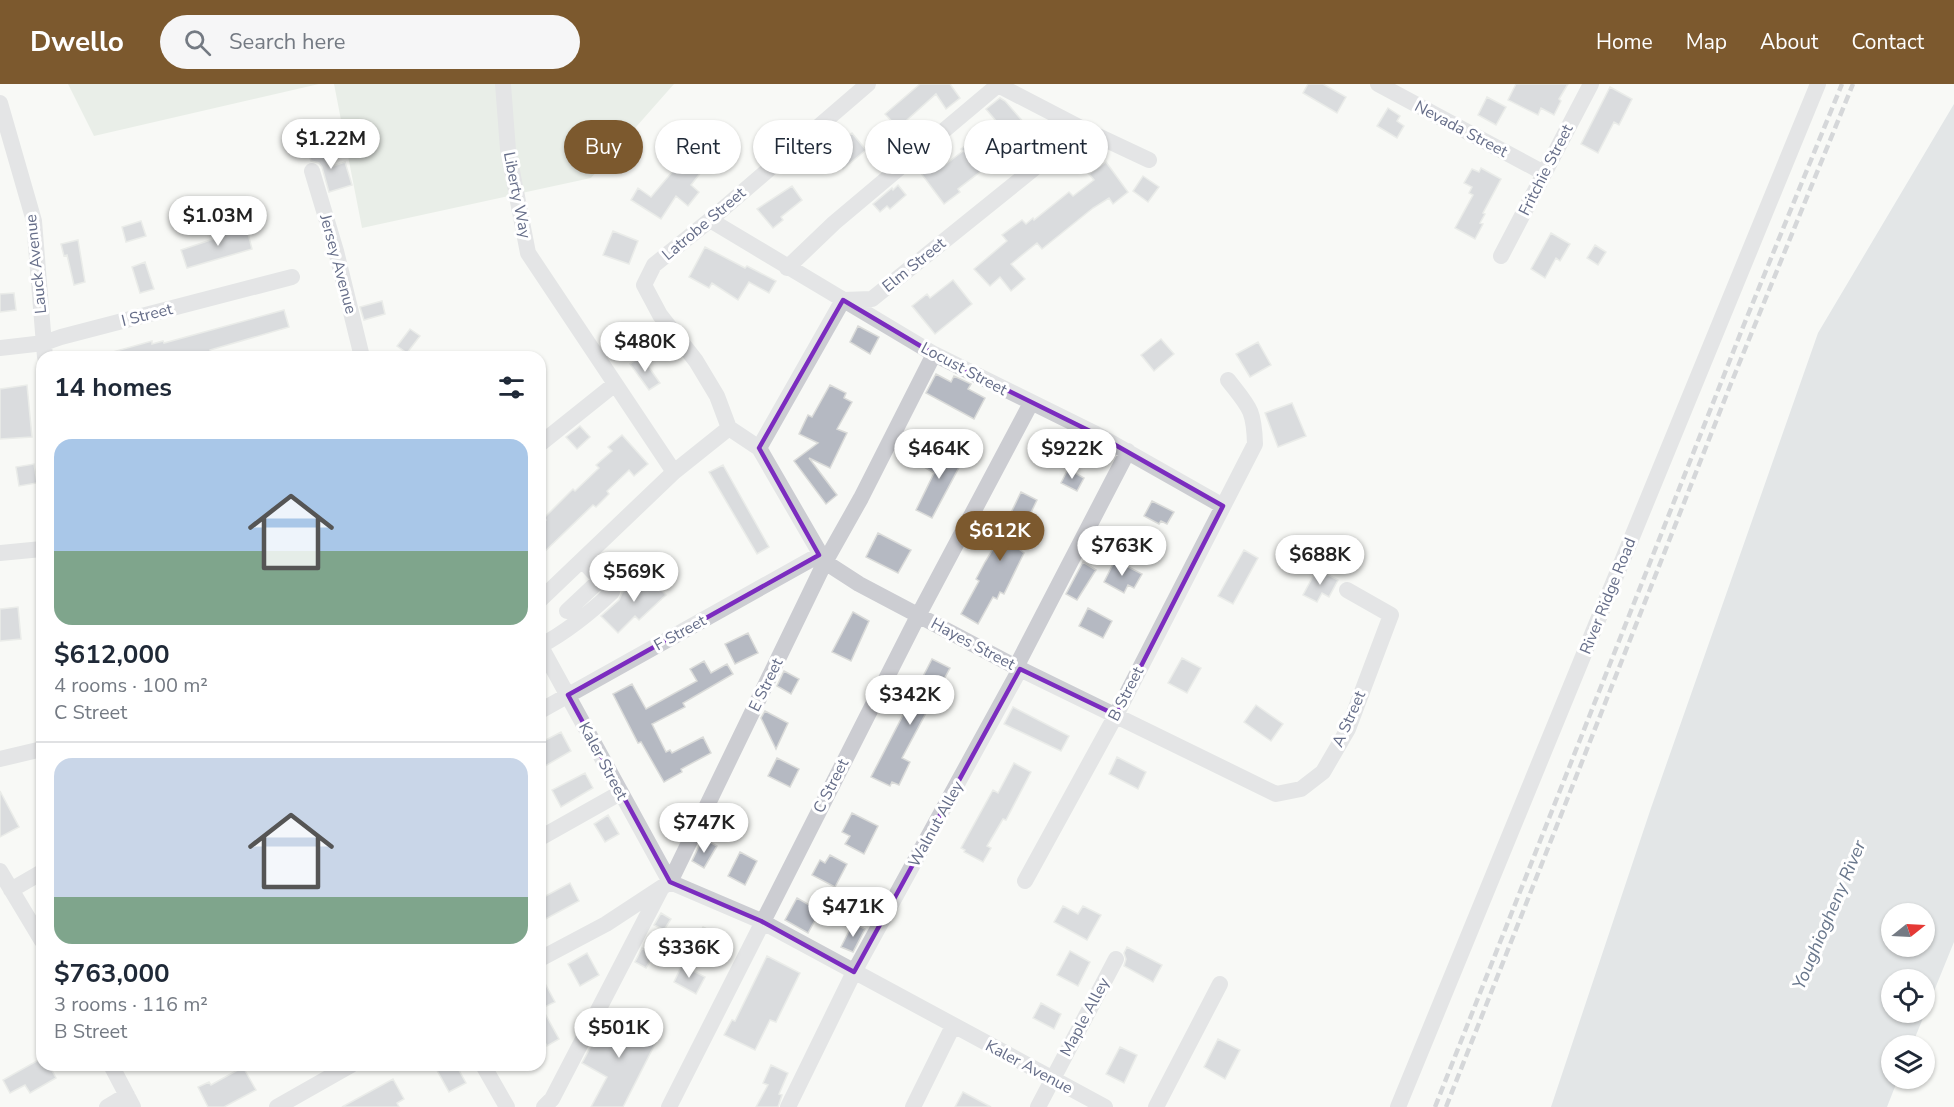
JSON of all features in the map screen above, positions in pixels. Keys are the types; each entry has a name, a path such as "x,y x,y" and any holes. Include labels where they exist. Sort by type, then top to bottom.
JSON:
{"street":[{"name":"Liberty Way","path":"503,84 508,150 528,253 674,472"},
{"name":"Latrobe Street","path":"729,428 717,396 696,361 660,315 644,285 654,266 868,84"},
{"path":"787,268 834,223 997,84 1066,120"},
{"name":"Nevada Street","path":"1379,84 1544,173"},
{"name":"Fritchie Street","path":"1501,256 1591,84"},
{"name":"River Ridge Road","path":"1398,1107 1818,84"},
{"name":"Lauck Avenue","path":"0,103 34,221 44,350"},
{"path":"1108,141 1149,160"},
{"name":"Jersey Avenue","path":"312,171 336,251 361,351"},
{"name":"Elm Street","path":"843,300 872,299 1027,174"},
{"name":"Locust Street","path":"710,220 934,354 1096,434 1223,506"},
{"name":"I Street","path":"0,348 44,350 292,277"},
{"path":"759,448 843,300"},
{"name":"E Street","path":"544,1107 552,1099 666,885 822,559 861,498 934,354"},
{"name":"B Street","path":"1025,881 1116,715 1256,444 1254,421 1250,409 1228,380"},
{"path":"546,439 615,384"},
{"name":"C Street","path":"669,1107 761,921 1031,403"},
{"path":"546,594 674,472 729,428"},
{"name":"Hayes Street","path":"729,428 759,448 822,559 859,584 1018,668 1276,794"},
{"name":"Walnut Alley","path":"788,1107 854,972 1018,668 1128,451"},
{"path":"0,553 36,550"},
{"name":"F Street","path":"546,708 822,559"},
{"path":"570,614 612,592 582,560"},
{"path":"546,643 567,632 570,614 600,580"},
{"name":"A Street","path":"1276,794 1301,789 1323,772 1348,729 1391,615 1347,591"},
{"path":"546,597 570,614"},
{"name":"Kaler Street","path":"546,656 620,793 666,885"},
{"path":"0,759 36,750"},
{"path":"546,835 620,793"},
{"path":"0,871 36,931"},
{"path":"11,890 36,875"},
{"path":"546,957 606,924 666,885 761,921 952,1026 913,1107"},
{"name":"Maple Alley","path":"1038,1107 1116,959"},
{"path":"1156,1107 1220,984"},
{"name":"Kaler Avenue","path":"952,1026 1105,1107"},
{"path":"107,1107 130,1101 119,1071"},
{"path":"277,1107 340,1071"},
{"path":"486,1071 503,1106"}],"highlighted area":[{"path":"843,300 934,354 1096,434 1223,506 1116,715 1020,669 854,972 761,921 670,882 568,695 819,555 759,448"}],"shaded area":[{"path":"68,84 319,84 94,136"},
{"path":"334,84 674,84 642,120 564,120 564,174 595,174 591,178 362,228"}],"water":[{"name":"Youghiogheny River","path":"1954,104 1954,942 1935,989 1935,969 1881,969 1881,1023 1921,1023 1916,1035 1881,1035 1881,1089 1894,1089 1887,1107 1551,1107 1651,808 1818,333"}],"building":[{"path":"920,84 950,84 960,98 946,109 936,94 907,120 891,120 885,114"},
{"path":"1308,84 1323,84 1346,97 1337,113 1303,93"},
{"path":"1516,84 1568,84 1559,99 1561,101 1554,115 1541,108 1538,115 1508,100"},
{"path":"1610,87 1632,99 1619,125 1614,122 1598,153 1581,144"},
{"path":"1487,97 1506,107 1496,125 1478,115"},
{"path":"1000,98 1022,120 995,120 986,109"},
{"path":"1388,108 1400,116 1397,121 1404,126 1397,138 1377,126"},
{"path":"853,134 865,149 853,161"},
{"path":"327,146 333,166 345,162 352,185 329,192 322,167 319,163 311,161 308,152"},
{"path":"964,147 964,174 977,174 958,189 960,192 944,204 922,174 952,174 952,159 963,151 961,149"},
{"path":"1108,165 1128,192 1113,204 1109,198 1042,249 1037,243 1011,264 1025,279 1011,291 1000,277 990,286 974,269 1007,241 1002,235 1022,220 1026,224 1033,218 1034,220 1069,192 1073,196 1094,180 1089,174 1108,174"},
{"path":"1481,168 1501,179 1483,213 1485,214 1480,223 1483,224 1475,239 1455,228 1473,195 1469,193 1472,187 1464,183 1472,169 1479,172"},
{"path":"670,174 700,174 691,185 699,192 688,206 676,196 661,219 631,200 638,188 651,197"},
{"path":"1143,176 1159,187 1148,202 1133,191"},
{"path":"898,185 906,195 890,209 887,206 880,212 873,204"},
{"path":"792,186 802,200 781,217 783,220 773,228 757,209"},
{"path":"141,221 146,236 126,242 122,227"},
{"path":"238,225 240,231 247,229 252,249 187,268 181,250 222,236 220,231"},
{"path":"613,231 638,241 629,264 603,255"},
{"path":"1551,233 1570,244 1560,261 1556,258 1545,278 1531,269"},
{"path":"78,240 85,282 74,285 67,255 64,256 61,244"},
{"path":"1595,245 1606,252 1598,265 1587,258"},
{"path":"705,247 776,281 769,293 749,282 738,300 712,283 709,288 689,277"},
{"path":"145,262 154,289 140,293 132,267"},
{"path":"953,280 972,304 935,334 912,306 927,294 930,298"},
{"path":"14,293 16,310 0,312 0,294"},
{"path":"382,301 385,314 364,320 360,307"},
{"path":"284,310 289,327 210,351 116,351 152,341 152,344 163,341 164,343"},
{"path":"858,326 879,337 870,354 850,342"},
{"path":"410,329 420,336 409,351 397,346"},
{"path":"1161,339 1174,354 1154,371 1141,355"},
{"path":"1258,342 1271,365 1250,377 1236,354"},
{"path":"641,356 660,383 649,390 630,364"},
{"path":"936,374 951,382 954,376 971,384 968,389 985,398 974,419 926,393"},
{"path":"27,385 32,437 0,439 0,389"},
{"path":"830,385 846,393 844,398 852,402 837,429 847,433 830,468 809,458 837,495 826,504 794,461 818,443 799,434 808,415 812,417"},
{"path":"1292,403 1306,436 1278,447 1265,413"},
{"path":"580,426 590,437 577,449 566,437"},
{"path":"1052,432 1070,440 1061,459 1043,451"},
{"path":"622,435 648,464 634,476 629,470 607,491 609,494 596,507 593,505 546,550 546,516 573,489 575,491 599,468 596,465 612,451 608,447"},
{"path":"941,447 964,458 932,518 916,510 934,473 924,467 931,454 935,457"},
{"path":"34,464 36,483 19,486 16,467"},
{"path":"723,465 769,547 757,554 709,472"},
{"path":"1068,469 1084,478 1077,491 1061,483"},
{"path":"1021,492 1037,500 1015,546 1024,553 1004,594 1000,592 997,599 993,597 978,624 961,614 979,581 976,579 1007,526 1005,525"},
{"path":"1152,501 1174,512 1167,524 1161,521 1159,524 1144,516"},
{"path":"878,533 911,550 898,573 866,557"},
{"path":"1244,550 1258,558 1233,604 1218,596"},
{"path":"1115,560 1142,574 1134,588 1128,585 1124,593 1104,582"},
{"path":"1083,562 1096,570 1077,600 1066,594"},
{"path":"1317,569 1338,580 1329,597 1322,593 1317,602 1303,595"},
{"path":"644,572 666,595 639,620 635,616 618,633 601,616"},
{"path":"18,607 21,639 0,641 0,609"},
{"path":"1088,608 1112,621 1103,638 1079,626"},
{"path":"853,612 869,621 851,661 832,652"},
{"path":"748,633 758,653 735,664 725,644"},
{"path":"1182,658 1201,668 1187,693 1168,683"},
{"path":"932,659 950,668 902,758 910,762 899,785 892,782 890,786 871,777"},
{"path":"704,661 711,673 727,664 733,674 683,703 685,707 652,724 666,752 670,750 672,753 703,737 711,753 681,769 682,772 664,782 641,742 638,743 613,694 632,684 646,709 697,681 690,669"},
{"path":"784,671 799,679 791,694 777,686"},
{"path":"1256,705 1283,724 1271,741 1244,722"},
{"path":"1013,707 1069,736 1061,751 1004,724"},
{"path":"765,711 788,723 776,749 761,718"},
{"path":"561,732 571,751 546,766 546,740"},
{"path":"1117,757 1146,772 1138,789 1109,774"},
{"path":"777,758 799,769 790,787 768,776"},
{"path":"1014,763 1031,772 1006,820 1003,819 987,846 991,848 983,862 961,848 993,790 998,793"},
{"path":"585,773 593,788 561,807 552,790"},
{"path":"0,791 19,827 0,837"},
{"path":"852,813 878,826 864,854 845,844 850,836 842,832"},
{"path":"608,815 619,834 605,842 594,824"},
{"path":"706,840 717,846 704,868 692,861 699,846 702,847"},
{"path":"740,852 757,861 745,885 728,876"},
{"path":"830,855 847,864 835,887 812,875 820,860 825,863"},
{"path":"570,883 579,901 546,919 546,896"},
{"path":"797,898 820,911 808,933 785,920"},
{"path":"1063,906 1078,914 1083,906 1101,915 1087,940 1054,922"},
{"path":"661,913 671,919 664,930 654,925"},
{"path":"853,923 865,929 853,952 841,947"},
{"path":"703,927 719,935 711,953 694,944"},
{"path":"1127,947 1162,965 1153,982 1124,966 1126,959 1124,953"},
{"path":"642,948 654,955 646,968 635,962"},
{"path":"1070,951 1090,962 1078,986 1057,975"},
{"path":"587,953 599,975 580,986 568,964"},
{"path":"767,956 800,973 776,1022 770,1020 755,1050 724,1035 732,1020 735,1021"},
{"path":"682,965 705,977 696,994 674,982"},
{"path":"546,985 555,1002 546,1006"},
{"path":"1041,1003 1061,1014 1054,1029 1033,1018"},
{"path":"611,1009 621,1014 619,1018 658,1038 623,1107 591,1107 607,1077 582,1063"},
{"path":"546,1015 559,1039 547,1046 546,1044"},
{"path":"1218,1039 1240,1050 1225,1079 1204,1067"},
{"path":"1120,1047 1137,1055 1124,1083 1106,1074"},
{"path":"36,1061 36,1071 52,1071 56,1078 30,1093 25,1085 10,1093 3,1080"},
{"path":"771,1065 788,1073 779,1094 782,1095 778,1107 756,1107 768,1085 763,1083"},
{"path":"236,1071 245,1071 256,1090 224,1107 208,1107 198,1087 209,1082 211,1085"},
{"path":"437,1071 459,1071 466,1083 449,1092"},
{"path":"393,1079 404,1099 397,1103 399,1107 342,1107"},
{"path":"963,1092 991,1107 955,1107"}],"railway":[{"path":"1435,1107 1743,327 1842,84"},
{"path":"1446,1107 1730,386 1853,84"}]}
